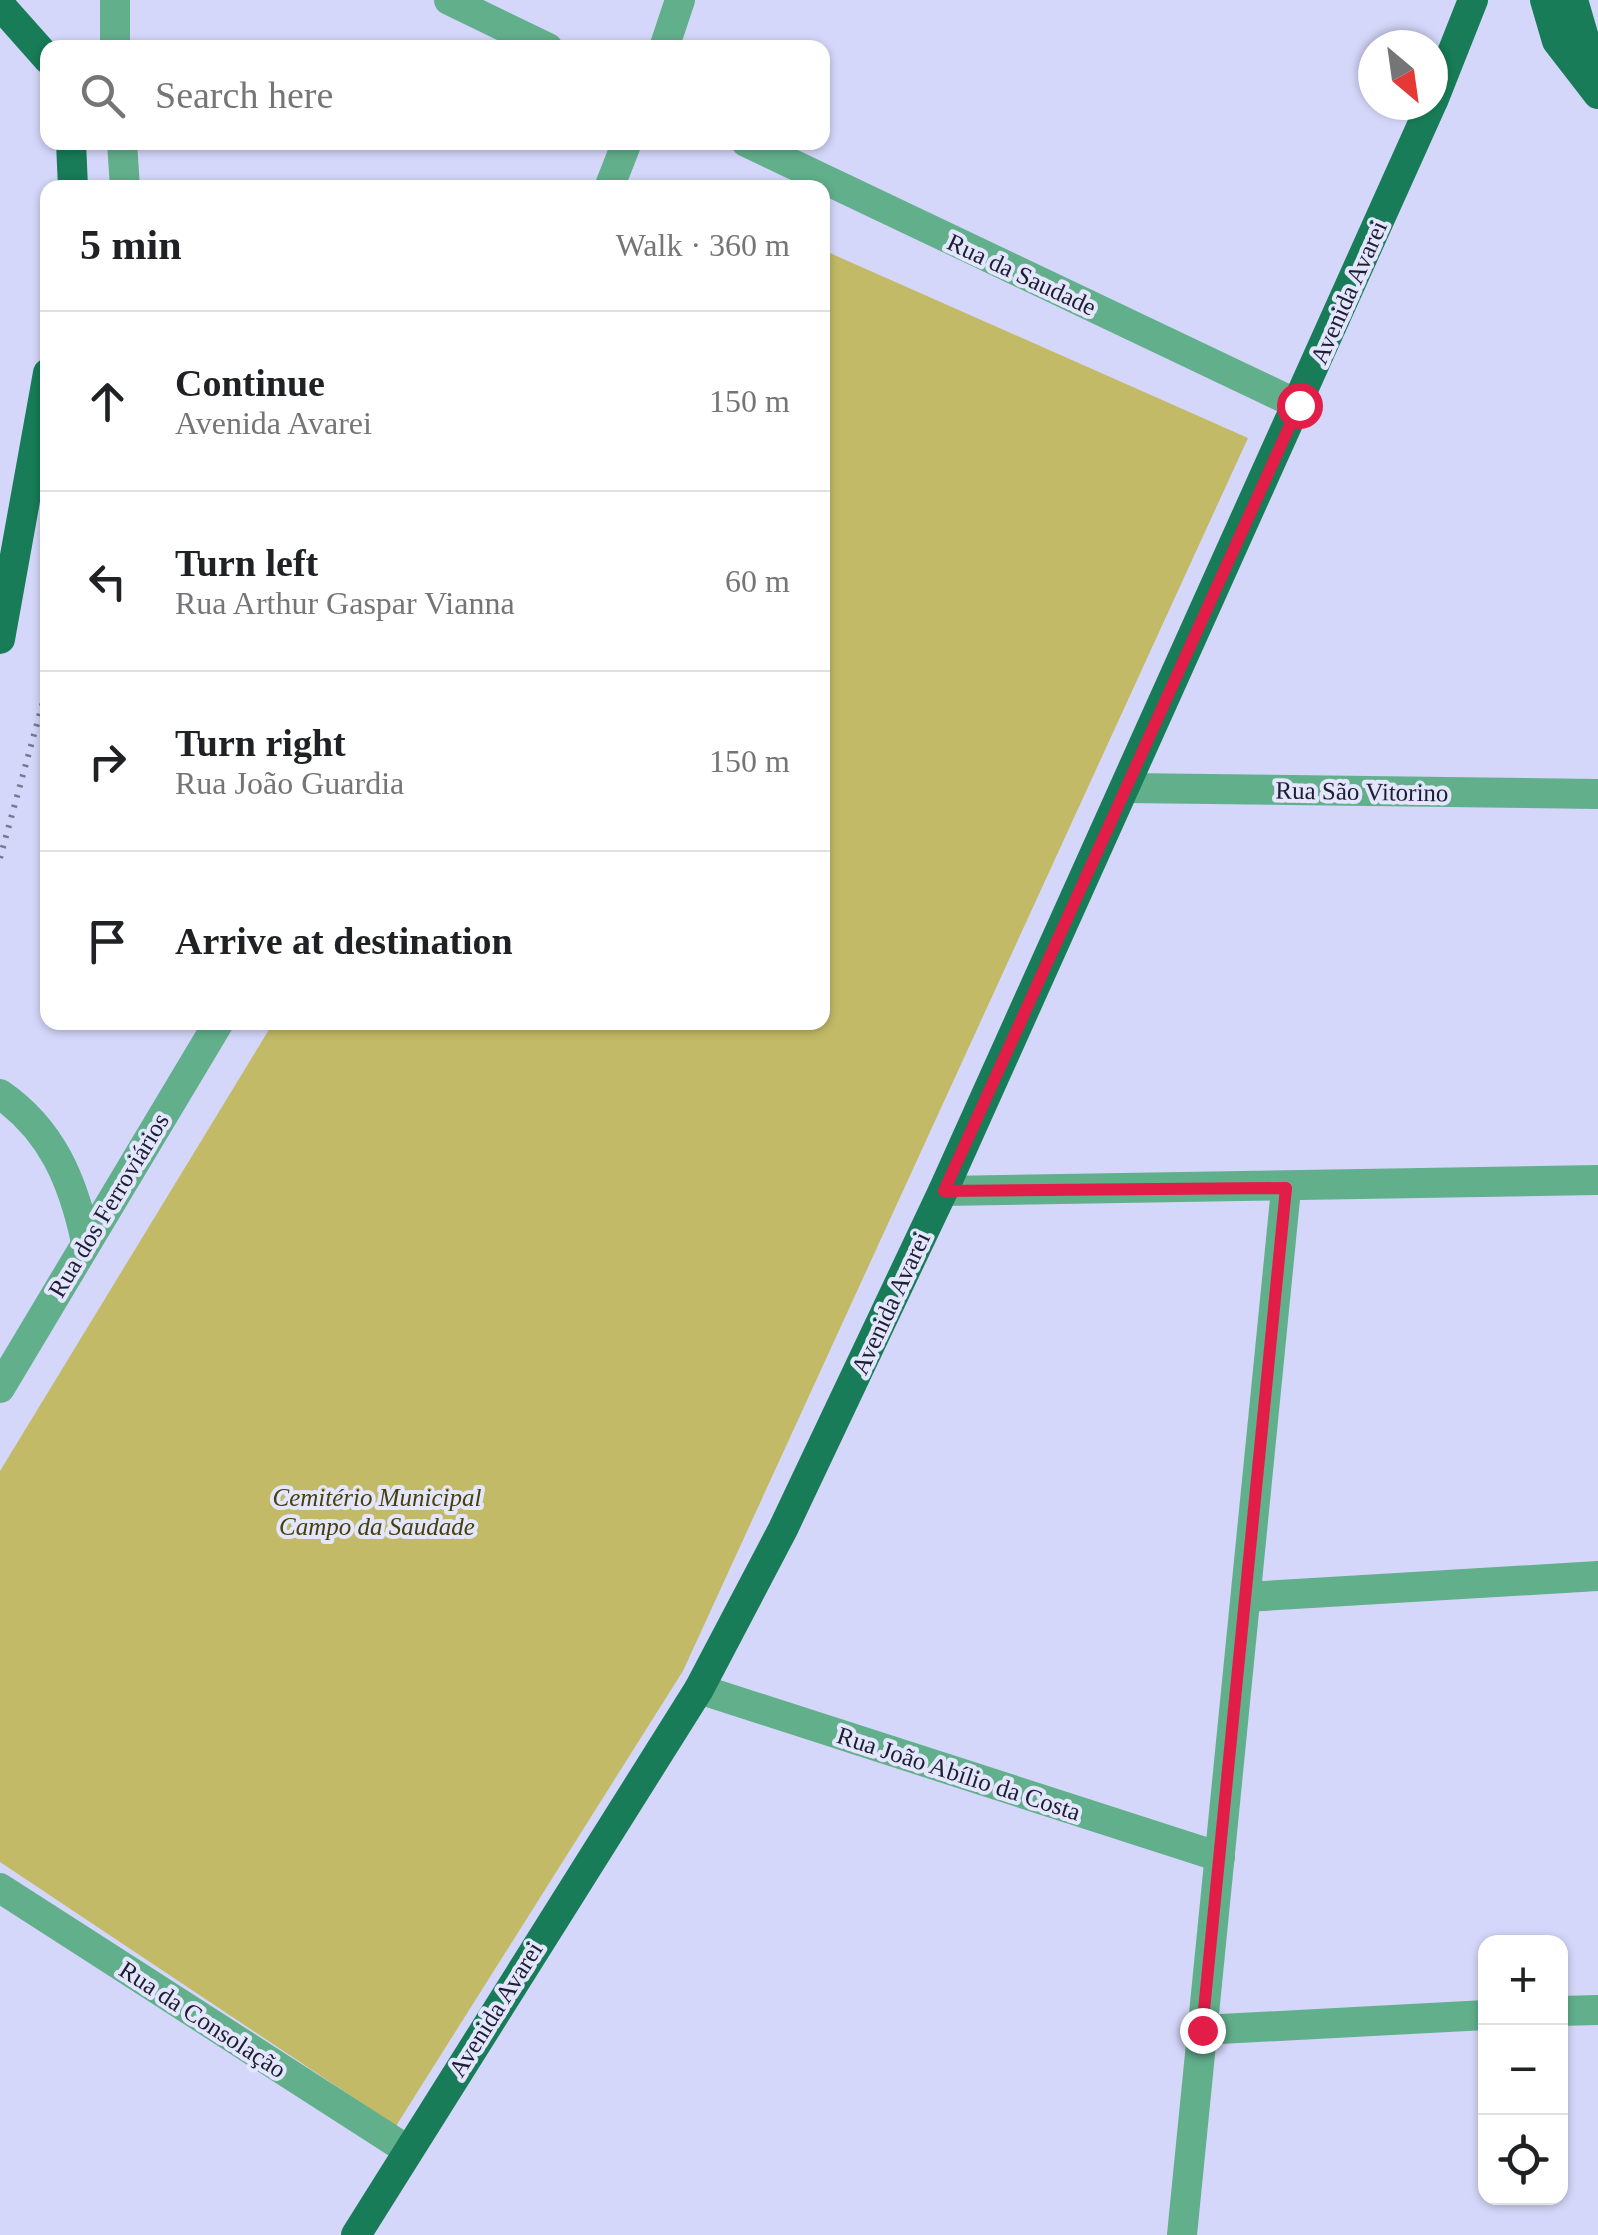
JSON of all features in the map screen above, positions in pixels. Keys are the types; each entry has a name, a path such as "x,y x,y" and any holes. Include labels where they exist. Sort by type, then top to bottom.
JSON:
{"main road":[{"name":"Avenida Avarei","path":"1448,64 1473,0"},
{"name":"Avenida Avarei","path":"1448,77 1495,0"},
{"path":"1545,0 1557,41 1598,94"},
{"path":"1572,0 1598,86"},
{"path":"0,4 40,50"},
{"name":"Avenida Avarei","path":"356,2235 406,2149 699,1689 783,1529 944,1191 1425,120"},
{"path":"71,150 73,180"},
{"path":"0,640 40,417"}],"street":[{"path":"115,0 115,40"},
{"path":"449,0 532,40"},
{"path":"667,40 680,0"},
{"path":"123,150 124,180"},
{"path":"612,180 625,150"},
{"name":"Rua da Saudade","path":"763,150 826,180"},
{"name":"Rua da Saudade","path":"830,182 1299,405"},
{"name":"Rua São Vitorino","path":"1126,788 1598,794"},
{"name":"Rua dos Ferroviários","path":"0,1388 214,1030"},
{"path":"0,1094 24,1110 48,1139 78,1205 86,1242"},
{"path":"944,1191 1598,1180"},
{"path":"1182,2235 1286,1188"},
{"path":"1246,1597 1598,1576"},
{"name":"Rua João Abílio da Costa","path":"699,1689 1220,1858"},
{"name":"Rua da Consolação","path":"0,1888 406,2149"},
{"path":"1568,2012 1598,2010"},
{"path":"1202,2030 1478,2015"}],"path":[{"path":"0,858 40,713"}],"green space":[{"name":"Cemitério Municipal Campo da Saudade","path":"830,253 1248,438 683,1671 396,2126 0,1862 0,1471 269,1030 830,1030"}],"route":[{"path":"1202,2030 1286,1188 944,1191 1299,405"}]}
